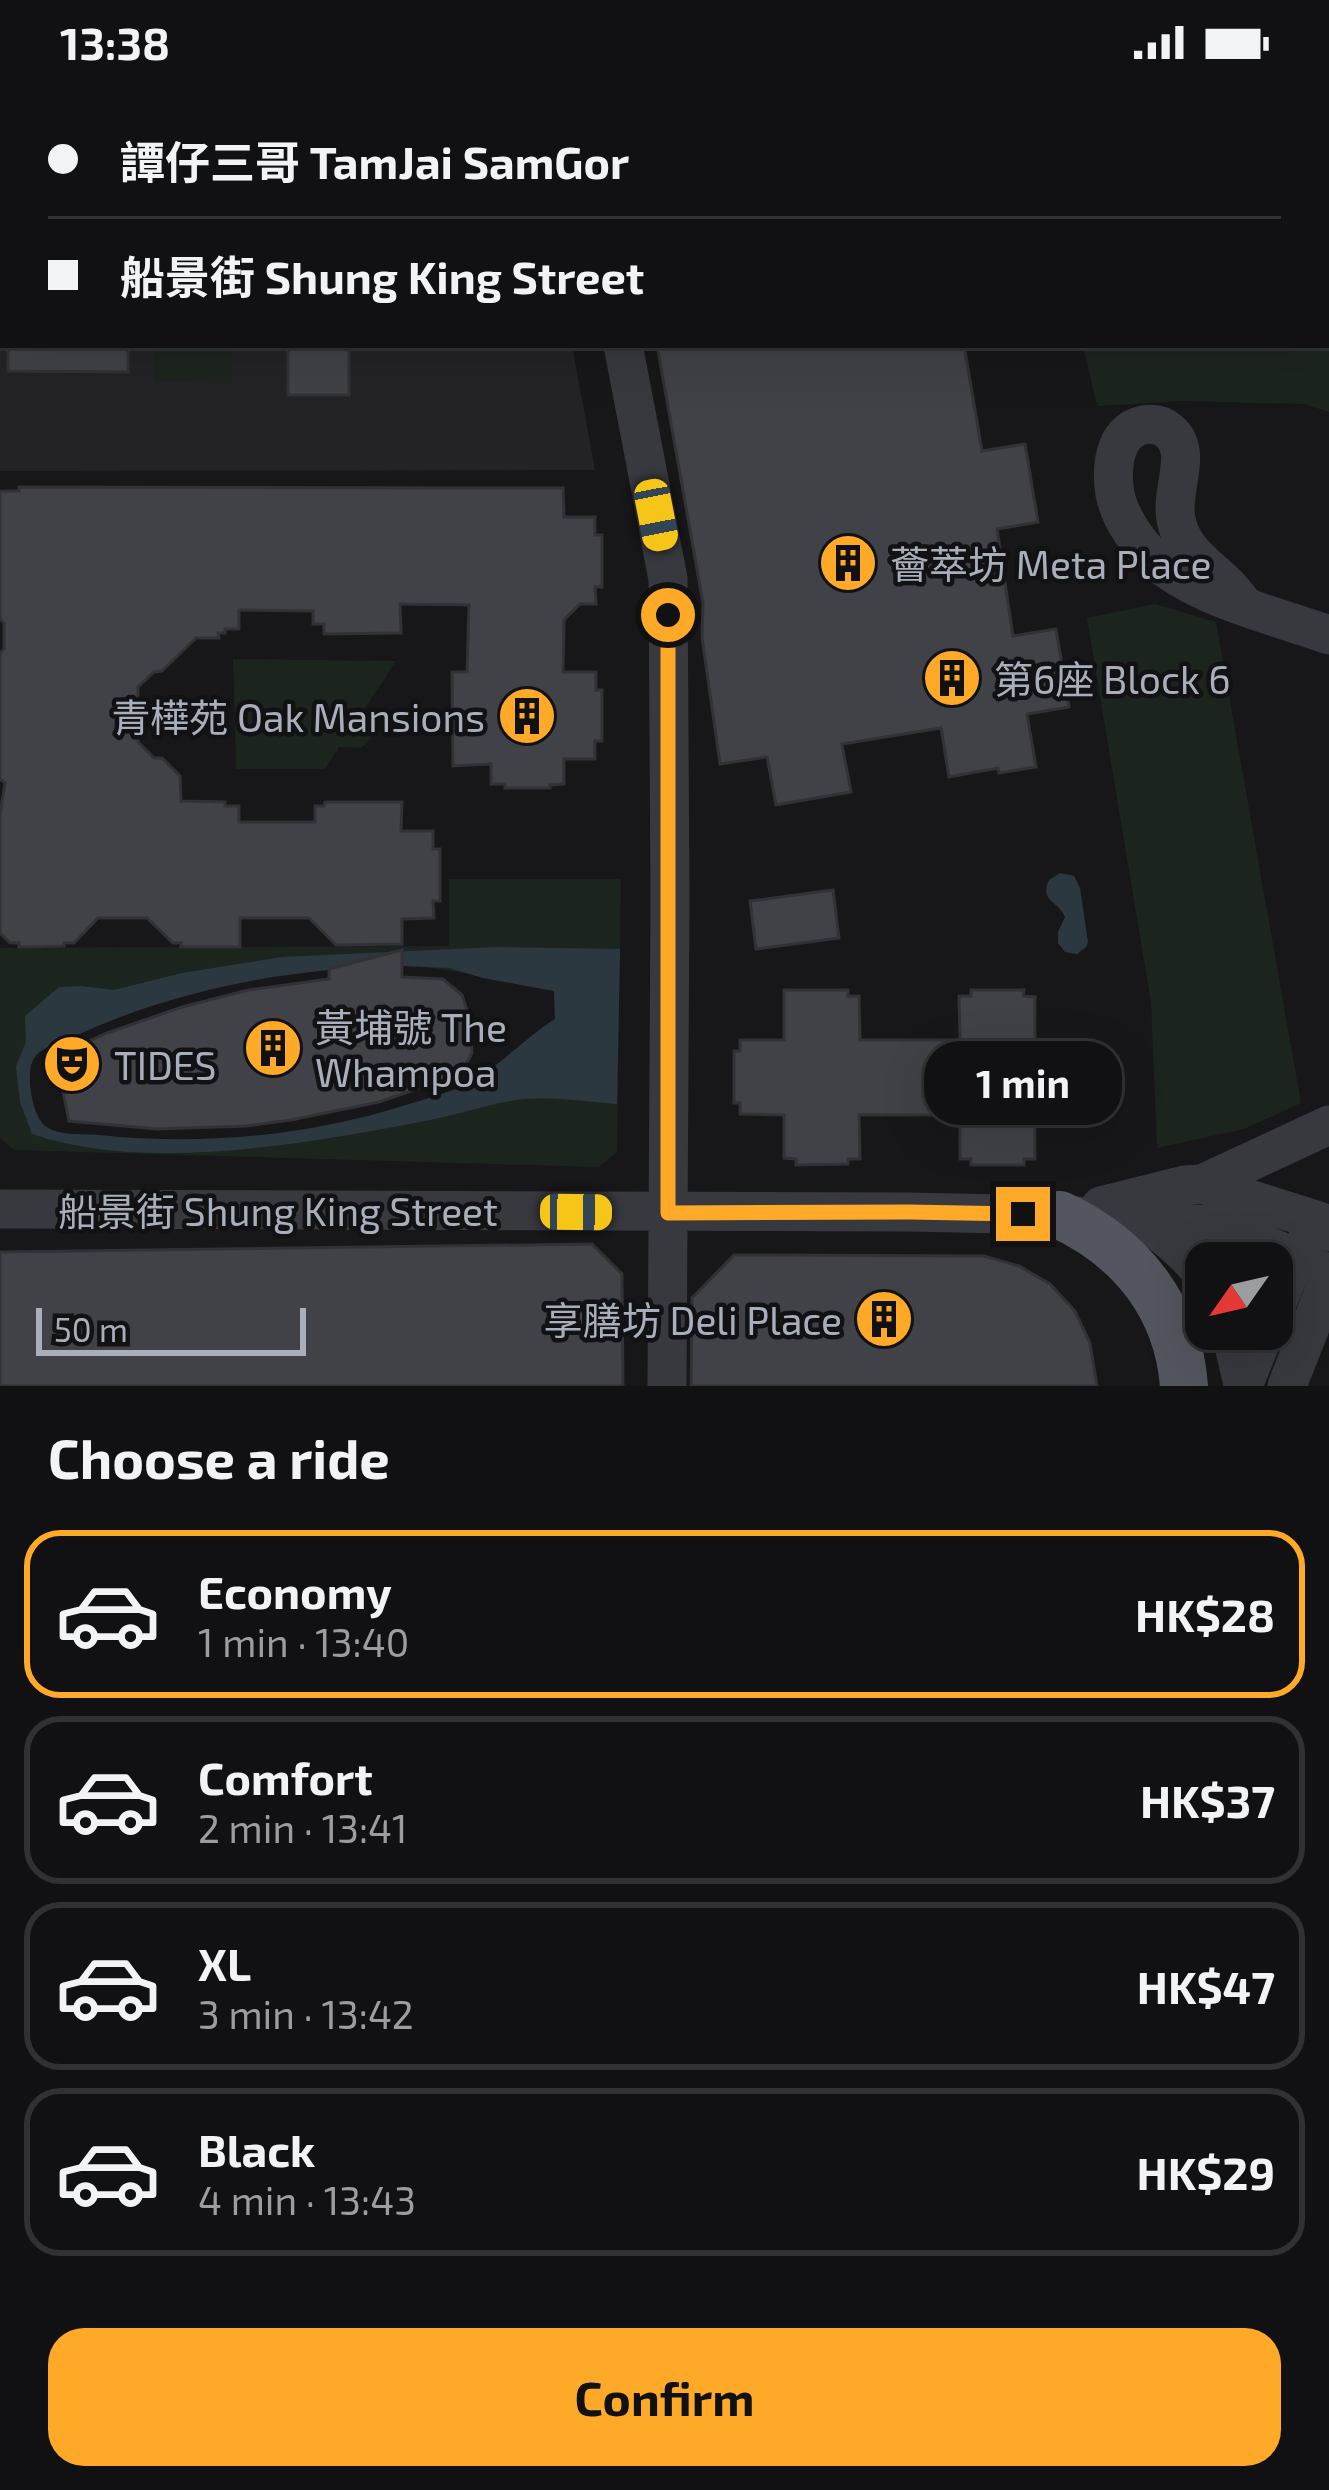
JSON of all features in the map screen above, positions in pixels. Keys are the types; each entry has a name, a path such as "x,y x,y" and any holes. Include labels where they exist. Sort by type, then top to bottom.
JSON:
{"main road":[{"path":"1060,1215 1111,1244 1150,1286 1174,1334 1184,1386"}],"street":[{"path":"624,348 668,579 667,1386"},
{"path":"1243,604 1192,554 1177,526 1173,501 1182,455 1175,437 1153,424 1129,431 1118,445 1113,472 1116,499 1126,522 1155,560 1202,590 1329,635"},
{"path":"1202,1184 1329,1125"},
{"path":"1202,1184 1326,1220 1318,1270 1287,1386"},
{"name":"船景街 Shung King Street","path":"1060,1215 1202,1184"},
{"name":"船景街 Shung King Street","path":"0,1209 1060,1215 1226,1226 1318,1270"},
{"path":"1143,1220 1185,1253"},
{"path":"1293,1295 1318,1270"},
{"path":"1235,1350 1243,1385"},
{"path":"1243,1385 1257,1350"}],"shaded area":[{"path":"0,348 573,348 595,470 0,471"},
{"path":"154,348 231,348 231,383 154,382"},
{"path":"1084,348 1329,348 1329,412 1304,404 1181,401 1097,406"},
{"path":"1155,604 1216,622 1301,1103 1244,1129 1157,1148 1151,1002 1087,618"},
{"path":"233,659 396,661 361,714 378,731 361,748 339,747 325,769 236,769"},
{"path":"1060,873 1074,876 1080,888 1088,942 1077,954 1065,952 1058,943 1065,917 1046,893 1049,880"},
{"path":"449,879 621,879 617,1152 598,1167 14,1150 0,1138 0,948 449,946","holes":["404,966 554,991 555,1019 467,1084 369,1116 293,1131 215,1139 71,1134 45,1126 36,1112 30,1084 35,1057 114,1019 195,993 277,976"]},
{"path":"498,947 620,949 617,1104 525,1099 338,1137 179,1153 78,1146 32,1134 20,1102 16,1066 26,1042 25,1016 59,987 114,990 282,957","holes":["361,968 449,968 554,991 555,1019 460,1087 369,1116 293,1131 215,1139 71,1134 45,1126 34,1106 30,1070 39,1053 154,1005 277,976"]}],"building":[{"path":"8,348 128,348 128,372 8,371"},
{"path":"288,348 349,348 349,395 288,395"},
{"name":"薈萃坊 Meta Place","path":"658,348 965,348 982,451 1025,444 1038,522 997,529 1013,636 1056,629 1069,707 1027,714 1036,767 949,777 941,728 842,744 851,792 776,805 767,757 720,764 702,638 703,603"},
{"name":"青樺苑 Oak Mansions","path":"19,487 563,488 564,517 595,517 595,535 602,535 602,587 595,587 596,604 580,604 564,620 563,672 596,672 596,690 602,690 602,741 595,741 595,759 564,759 564,784 550,788 491,784 491,764 453,766 452,672 467,672 469,605 400,604 401,633 324,634 324,624 313,624 313,611 239,610 239,629 225,629 218,633 219,638 196,638 138,687 138,742 180,776 181,801 239,806 239,822 315,822 315,806 325,802 402,802 401,831 433,831 433,849 440,849 440,901 433,901 434,918 402,919 402,944 336,945 309,918 240,918 240,947 181,947 147,918 98,918 74,943 64,946 10,943 0,933 0,815 5,783 0,779 4,623 0,619 0,491 19,491"},
{"path":"833,890 839,938 756,949 750,901"},
{"name":"黃埔號 The Whampoa","path":"402,950 402,977 443,979 462,995 472,1053 456,1076 379,1102 247,1126 157,1129 69,1121 59,1055 182,1007 248,990 329,979 329,969"},
{"path":"784,990 848,990 848,996 859,996 860,1040 960,1040 959,996 971,996 971,990 1024,990 1023,996 1035,997 1035,1041 1079,1040 1079,1052 1085,1052 1085,1104 1079,1104 1079,1115 1035,1115 1035,1159 1024,1159 1024,1165 971,1165 971,1159 960,1159 960,1115 859,1115 860,1159 848,1159 848,1164 796,1165 796,1159 784,1158 784,1115 740,1114 740,1103 734,1103 734,1051 740,1051 740,1040 784,1040"},
{"path":"592,1244 622,1274 623,1386 0,1386 0,1252"},
{"name":"享膳坊 Deli Place","path":"734,1255 984,1256 1019,1266 1050,1284 1075,1311 1090,1343 1097,1386 691,1386 692,1298"}],"place":[{"name":"薈萃坊 Meta Place","path":"848,563"},
{"name":"第6座 Block 6","path":"952,678"},
{"name":"青樺苑 Oak Mansions","path":"527,716"},
{"name":"黃埔號 The Whampoa","path":"273,1048"},
{"name":"TIDES","path":"72,1064"},
{"name":"享膳坊 Deli Place","path":"884,1319"}],"route":[{"path":"668,615 668,1213 1023,1214"}]}
